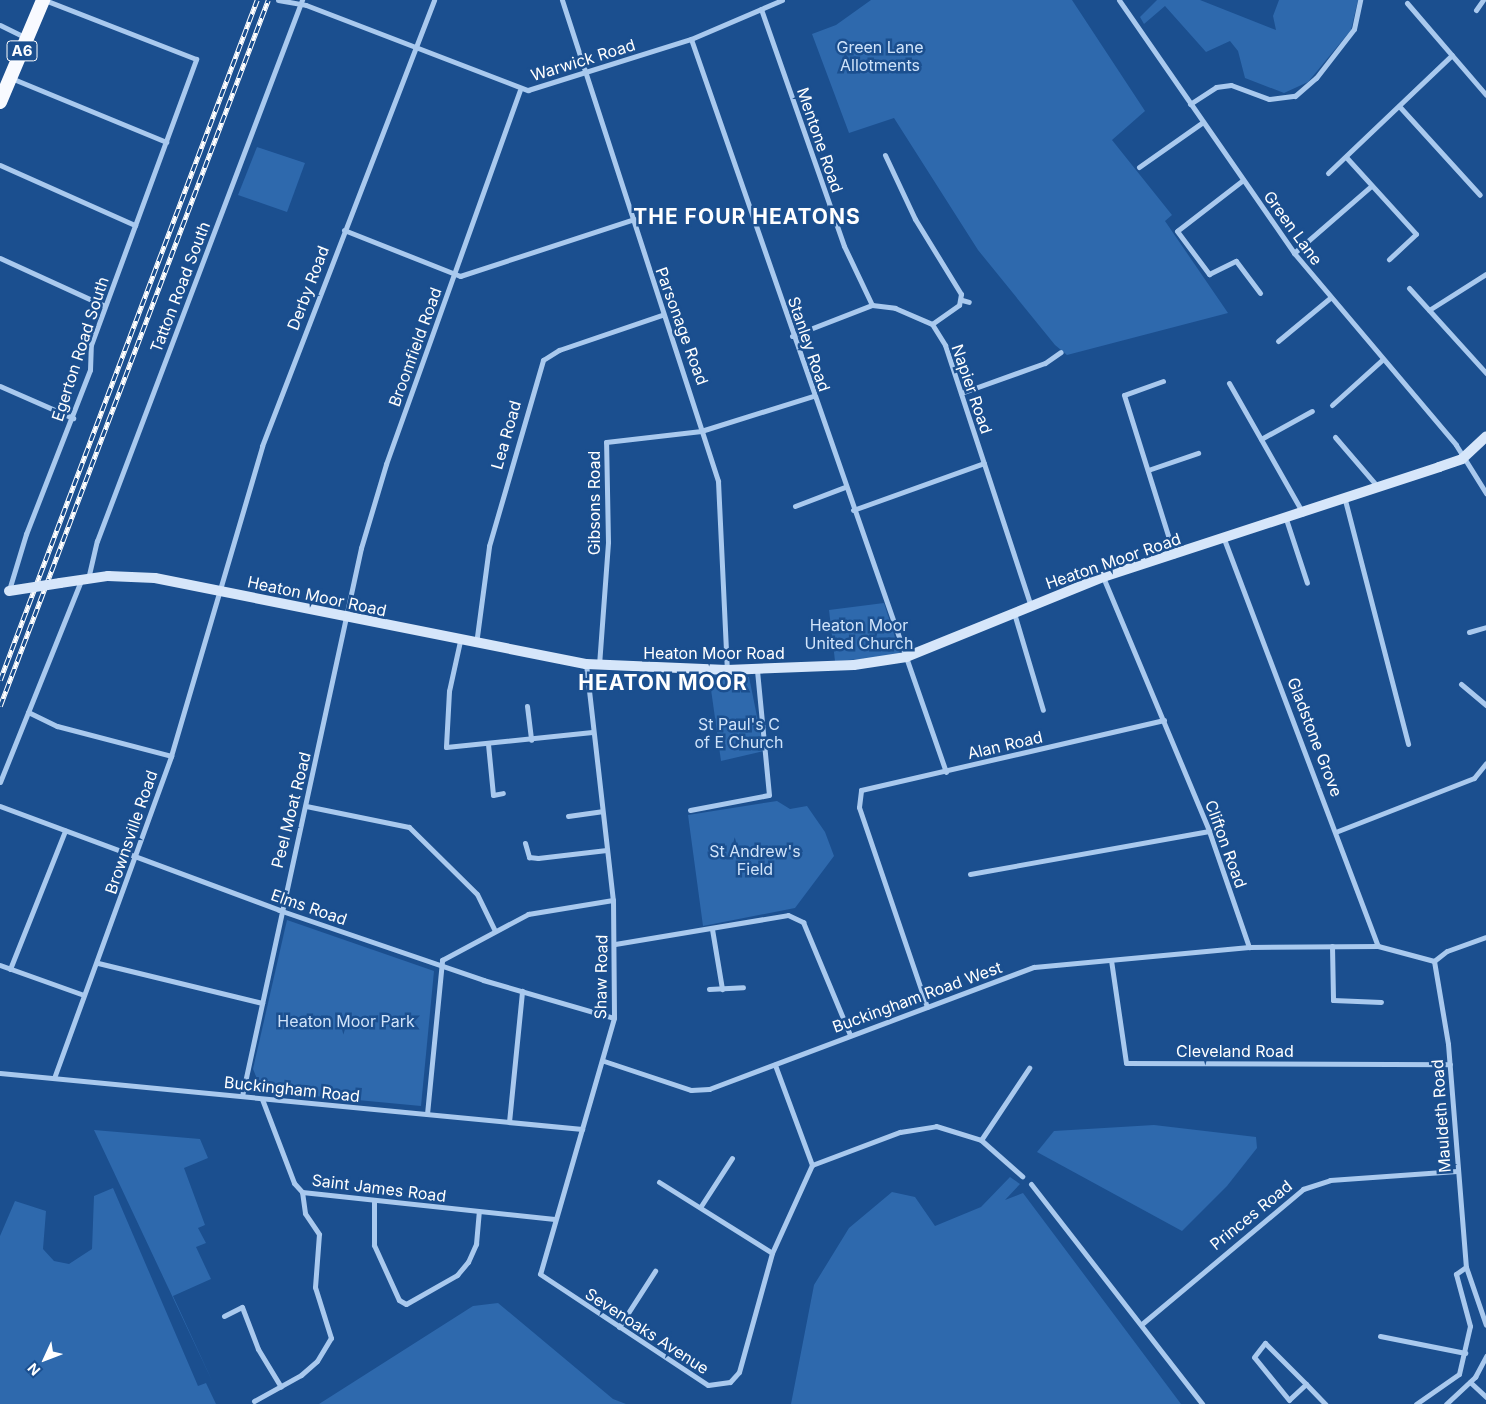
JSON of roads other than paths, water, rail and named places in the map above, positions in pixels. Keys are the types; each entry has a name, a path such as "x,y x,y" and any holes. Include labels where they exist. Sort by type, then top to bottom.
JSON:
{"highway":[{"name":"A6","path":"0,102 44,0"}],"main road":[{"path":"1462,458 1486,437"},
{"name":"Heaton Moor Road","path":"5,592 85,580 153,578 460,641 586,664 727,670 854,666 906,657 1103,577 1344,500 1462,458"}],"street":[{"name":"Egerton Road South","path":"5,592 26,534 73,418 105,306 196,59 44,0"},
{"name":"Warwick Road","path":"278,0 293,6 301,3 520,90 589,74 690,39 782,0"},
{"name":"Derby Road","path":"221,591 262,446 412,47 434,0"},
{"name":"Parsonage Road","path":"562,0 589,74 662,315 705,430 718,481 722,525 727,670"},
{"name":"Green Lane","path":"1119,0 1294,253 1382,360 1456,445 1462,458 1486,493"},
{"path":"1190,104 1216,87 1231,85 1269,99 1294,96 1316,78 1354,29 1360,0"},
{"path":"1476,10 1483,0"},
{"name":"Tatton Road South","path":"0,782 85,580 97,541 301,3"},
{"path":"1406,3 1486,95"},
{"name":"Mentone Road","path":"761,9 844,246 872,305"},
{"path":"0,26 27,38"},
{"name":"Stanley Road","path":"690,39 792,336 946,772"},
{"path":"1328,174 1452,55"},
{"path":"10,78 166,142"},
{"name":"Broomfield Road","path":"347,618 361,548 386,464 520,90"},
{"path":"1399,106 1480,195"},
{"path":"1140,167 1203,122"},
{"path":"885,155 962,300 969,302"},
{"path":"1346,157 1416,234 1389,259"},
{"path":"0,166 135,225"},
{"path":"1243,180 1177,231 1210,274 1236,261 1260,293"},
{"path":"1294,253 1371,186"},
{"path":"344,230 455,274 634,219"},
{"path":"0,258 105,306"},
{"path":"1429,310 1485,277"},
{"path":"1410,288 1486,373"},
{"path":"1278,341 1330,298"},
{"path":"792,336 872,305 895,308 932,324 962,300"},
{"name":"Lea Road","path":"476,644 489,546 543,360 558,350 662,315"},
{"name":"Napier Road","path":"932,324 945,345 1031,607"},
{"path":"961,393 1044,363 1061,352"},
{"path":"1332,404 1382,360"},
{"path":"1163,381 1124,395 1174,555"},
{"path":"1230,383 1304,513"},
{"path":"0,386 73,418"},
{"path":"705,430 813,396"},
{"path":"1261,439 1312,410"},
{"name":"Gibsons Road","path":"599,665 608,542 606,442 705,430"},
{"path":"1335,437 1379,487"},
{"path":"1148,470 1198,453"},
{"path":"853,510 984,463"},
{"path":"795,506 845,487"},
{"path":"1344,500 1408,744"},
{"path":"1286,519 1307,583"},
{"name":"Gladstone Grove","path":"1224,539 1338,831 1378,946"},
{"name":"Clifton Road","path":"1103,577 1209,831 1249,947"},
{"name":"Brownsville Road","path":"54,1078 98,963 171,756 221,591"},
{"path":"1014,613 1043,710"},
{"name":"Peel Moat Road","path":"242,1096 279,910 306,806 347,618"},
{"path":"1469,632 1486,627"},
{"path":"460,641 449,691 446,747 531,740 592,732"},
{"name":"Shaw Road","path":"544,1279 540,1266 604,1061 614,1018 615,944 613,900 592,732 586,664"},
{"path":"690,810 770,795 757,670"},
{"path":"1462,684 1486,705"},
{"path":"526,706 531,740"},
{"path":"28,712 57,726 171,756"},
{"name":"Alan Road","path":"927,1007 857,799 866,785 946,772 1164,720"},
{"path":"488,744 493,795 503,793"},
{"path":"1338,831 1474,778 1486,763"},
{"name":"Elms Road","path":"0,806 279,910 522,992 614,1018"},
{"path":"306,806 409,827 477,894 494,930"},
{"path":"568,816 602,811"},
{"path":"10,969 65,831"},
{"path":"970,874 1209,831"},
{"path":"525,843 529,857 607,850"},
{"path":"427,1114 440,965 494,930 528,914 613,900"},
{"path":"615,944 788,915 803,922 850,1035"},
{"path":"712,929 722,989"},
{"path":"1249,947 1378,946 1434,961 1447,951 1486,937"},
{"path":"1332,946 1333,1000 1381,1002"},
{"name":"Buckingham Road West","path":"604,1061 691,1090 709,1089 1034,967 1249,947"},
{"name":"Cleveland Road","path":"1111,960 1126,1063 1450,1064"},
{"name":"Mauldeth Road","path":"1434,961 1450,1064 1466,1267 1486,1324"},
{"path":"98,963 262,1002"},
{"path":"0,965 84,996"},
{"path":"709,989 743,987"},
{"path":"508,1122 522,992"},
{"path":"775,1065 812,1166 914,1128 947,1127 981,1140 1022,1176"},
{"path":"981,1140 1029,1068"},
{"name":"Buckingham Road","path":"0,1073 582,1129"},
{"name":"Saint James Road","path":"262,1099 294,1183 302,1192 374,1202 555,1219"},
{"path":"701,1206 732,1158"},
{"name":"Sevenoaks Avenue","path":"544,1279 708,1385 730,1382 744,1357 772,1253 812,1166"},
{"name":"Princes Road","path":"1143,1323 1303,1189 1330,1180 1457,1171"},
{"path":"659,1182 701,1206 772,1253"},
{"path":"1031,1184 1143,1323 1202,1404"},
{"path":"254,1401 281,1387 317,1361 330,1338 315,1287 319,1234 305,1213 302,1192"},
{"path":"374,1202 374,1245 400,1300 406,1304 457,1275 468,1262 476,1244 479,1212"},
{"path":"1416,1404 1459,1374 1470,1326 1456,1274 1466,1267"},
{"path":"619,1327 656,1271"},
{"path":"224,1316 242,1307 258,1349 281,1387"},
{"path":"1380,1336 1465,1353"},
{"path":"1306,1384 1289,1400 1254,1357 1265,1343 1306,1384 1325,1404"},
{"path":"1446,1404 1470,1382 1486,1356"},
{"path":"1470,1382 1486,1397"}],"railway":[{"path":"0,680 257,0"},
{"path":"0,706 268,0"}],"district":[{"name":"THE FOUR HEATONS","path":"747,217"},
{"name":"HEATON MOOR","path":"663,683"}],"park label":[{"name":"Green Lane Allotments","path":"880,56"},
{"name":"Heaton Moor United Church","path":"859,634"},
{"name":"St Paul's C of E Church","path":"739,733"},
{"name":"St Andrew's Field","path":"755,860"},
{"name":"Heaton Moor Park","path":"346,1021"}]}
